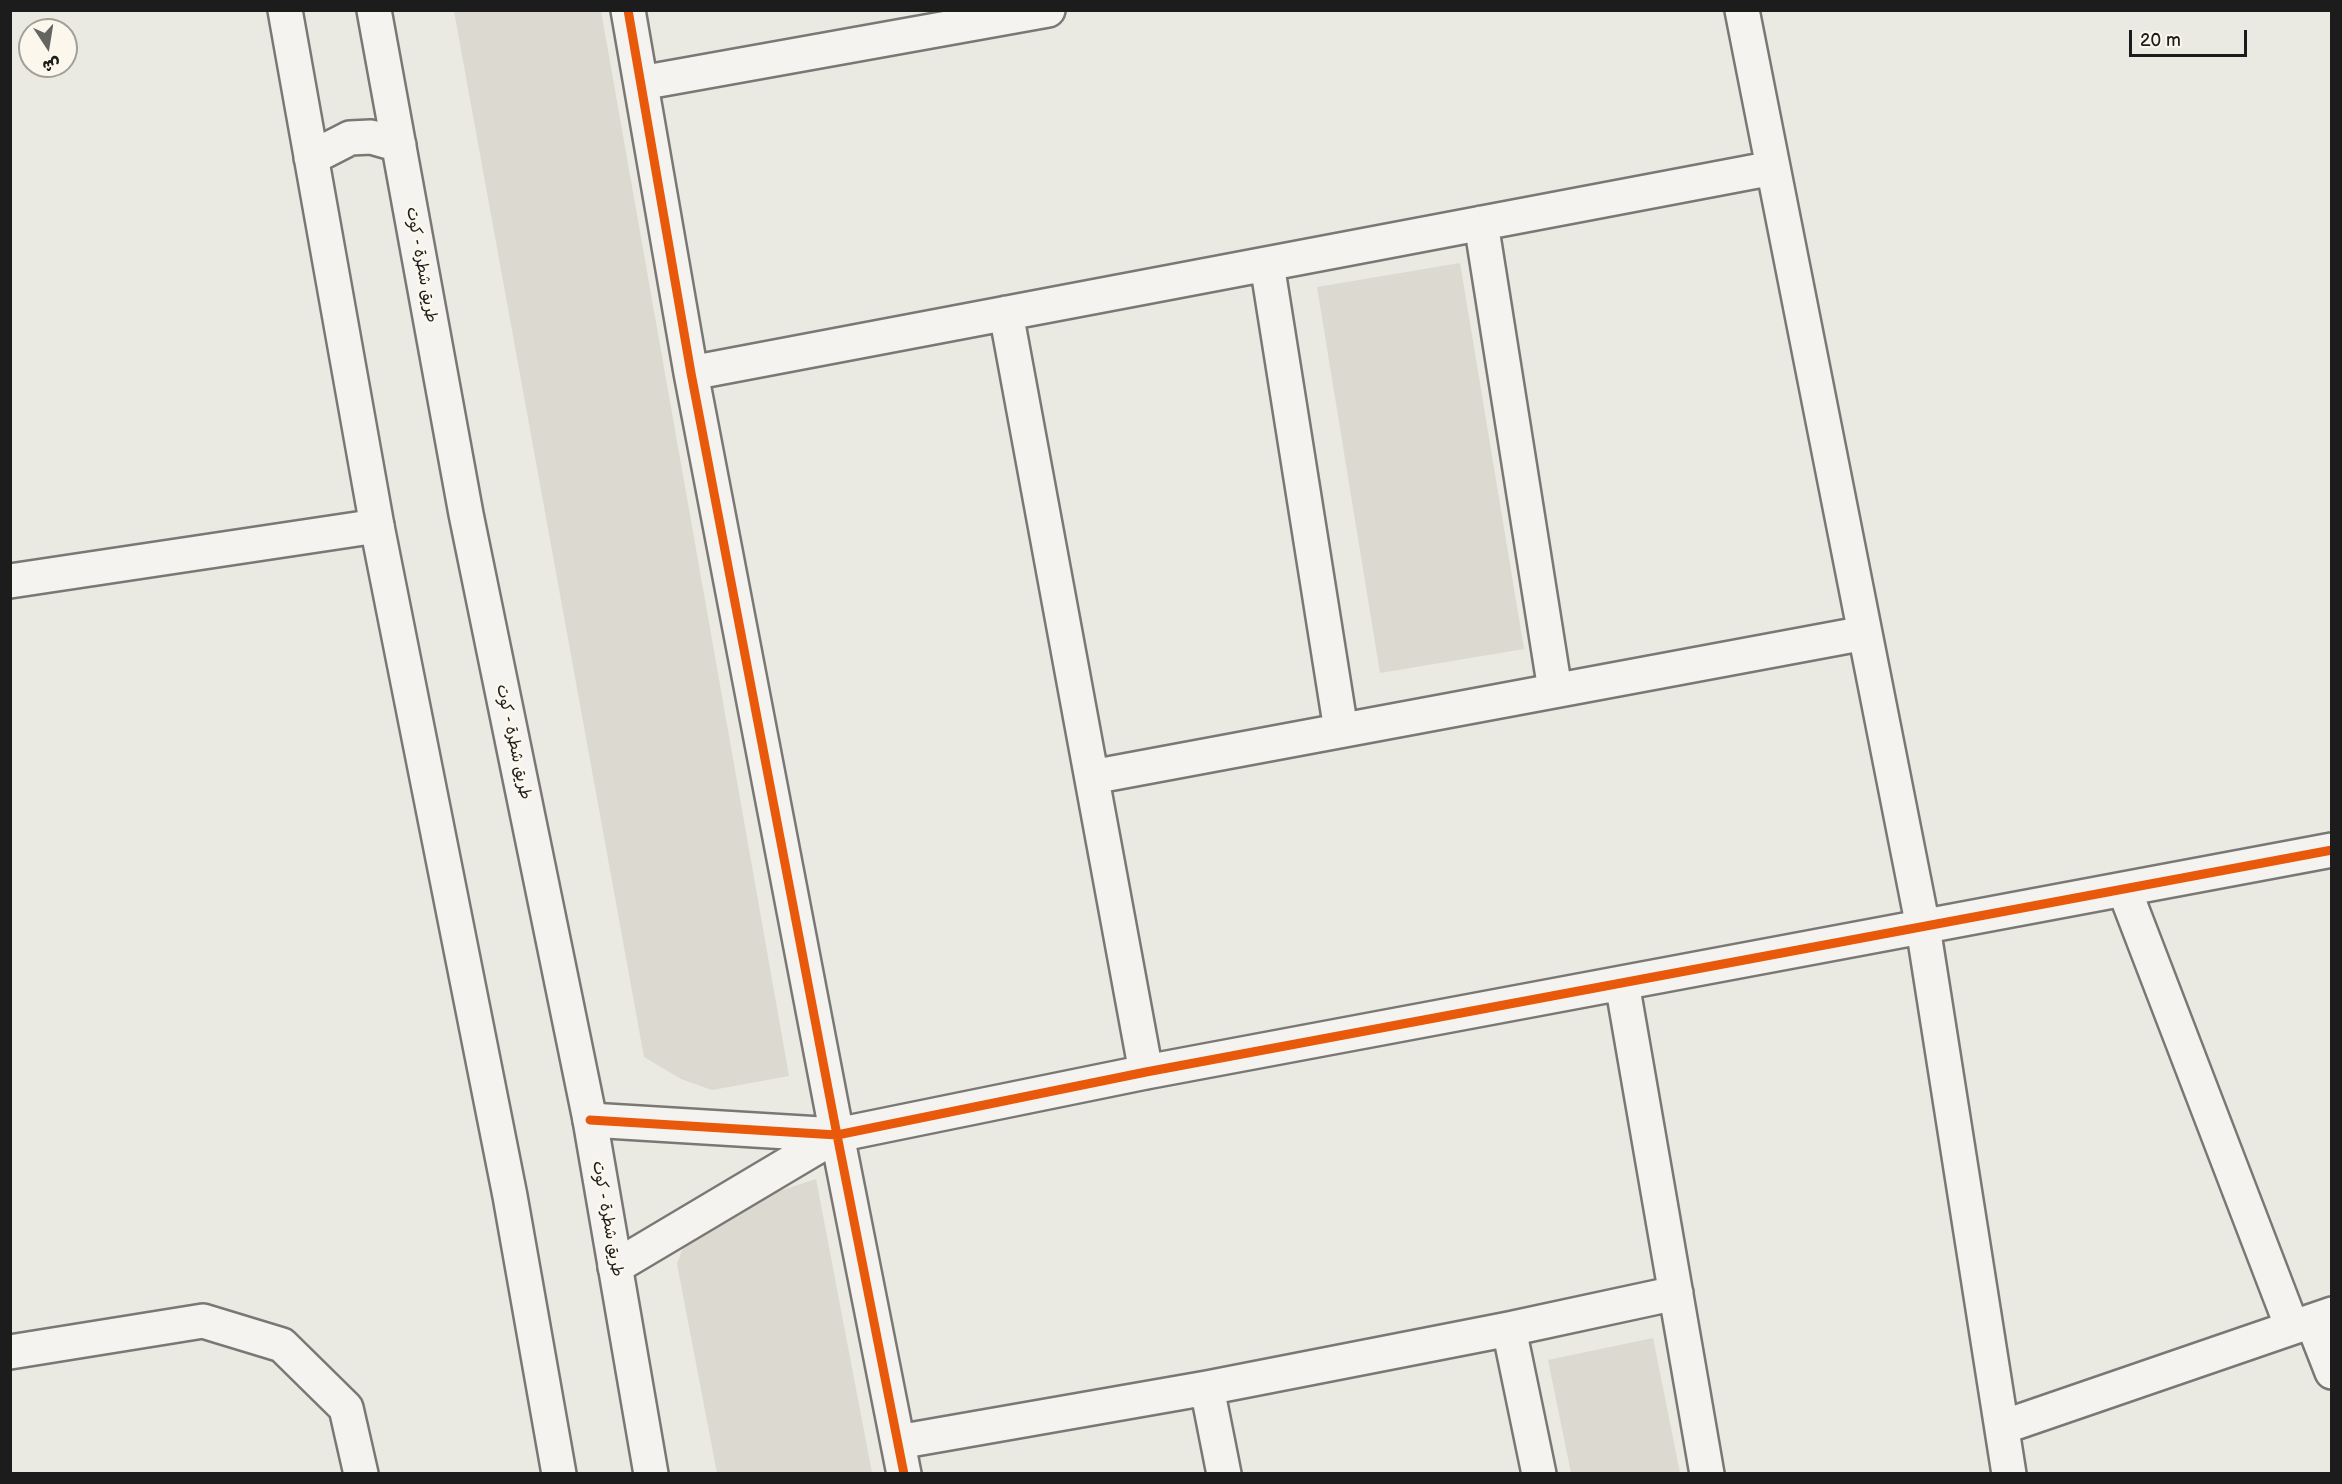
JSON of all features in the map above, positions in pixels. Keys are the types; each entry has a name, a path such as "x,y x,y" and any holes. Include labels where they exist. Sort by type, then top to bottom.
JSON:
{"main road":[{"path":"285,10 377,526 510,1196 559,1473"},
{"name":"طريق شطرة - كوت","path":"374,10 466,514 590,1120 651,1473"},
{"path":"628,10 691,373 904,1473"},
{"path":"640,83 954,19 1048,10"},
{"path":"1742,10 1923,927 2009,1473"},
{"path":"311,158 350,138 371,137 399,145"},
{"path":"691,373 1773,168"},
{"path":"1481,223 1555,690"},
{"path":"1268,264 1341,730"},
{"path":"1006,313 1146,1072"},
{"path":"10,581 377,526"},
{"path":"1092,777 1865,633"},
{"path":"590,1120 837,1135 1146,1072 2331,850"},
{"path":"2124,889 2312,1321 2331,1372"},
{"path":"1622,983 1707,1473"},
{"path":"615,1267 837,1135"},
{"path":"898,1442 1207,1388 1509,1329 1676,1293"},
{"path":"10,1352 203,1321 282,1345 346,1408 361,1473"},
{"path":"2003,1427 2312,1321"},
{"path":"1509,1329 1539,1473"},
{"path":"1207,1388 1224,1473"}],"shaded area":[{"path":"454,11 601,11 789,1076 712,1090 681,1079 644,1057"},
{"path":"1460,263 1524,649 1380,673 1317,287"},
{"path":"816,1179 872,1473 717,1473 677,1264 688,1234 734,1206"},
{"path":"1653,1338 1680,1473 1571,1473 1548,1360"}],"cycle path":[{"path":"628,10 691,373 904,1474"},
{"path":"590,1120 837,1135 1146,1072 2332,850"}]}
